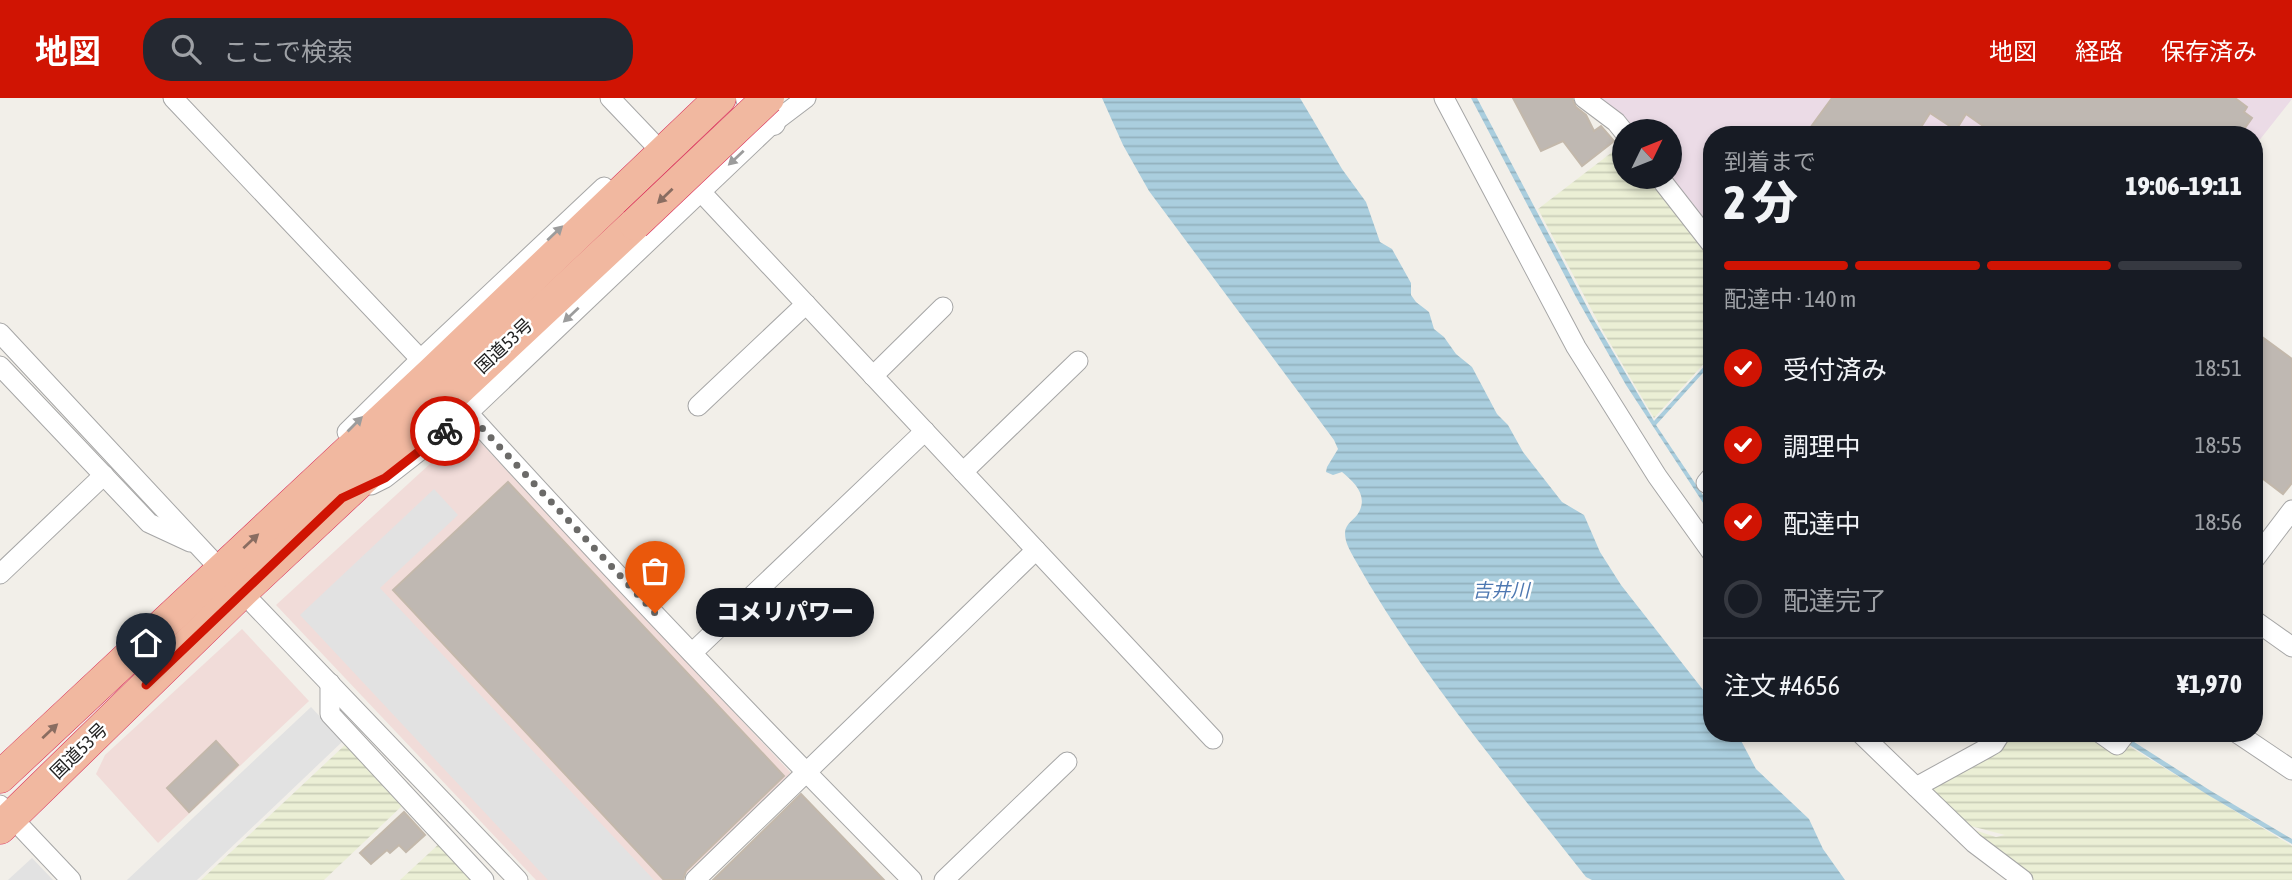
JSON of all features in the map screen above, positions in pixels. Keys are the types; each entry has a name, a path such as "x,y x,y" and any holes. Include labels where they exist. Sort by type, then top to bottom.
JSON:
{"highway":[{"name":"国道53号","path":"0,778 232,580 342,498 613,202 720,98"},
{"path":"443,385 451,372 463,367 536,300 599,258 770,111"},
{"name":"国道53号","path":"4,817 232,580 281,514 443,385"}],"street":[{"path":"173,98 692,653 912,880"},
{"path":"610,98 652,142"},
{"path":"443,385 652,142 700,98"},
{"path":"748,98 770,111"},
{"path":"443,385 701,192 770,111 806,98"},
{"path":"1444,98 1576,347 1657,476 1703,540"},
{"path":"1584,98 1612,119"},
{"path":"1668,189 1703,233"},
{"path":"701,192 1213,739"},
{"path":"698,406 806,304"},
{"path":"873,376 943,307"},
{"path":"0,333 518,880"},
{"path":"963,472 1078,361"},
{"path":"0,366 149,523 198,545"},
{"path":"692,653 925,431"},
{"path":"0,574 104,475"},
{"path":"2263,548 2292,510"},
{"path":"695,880 1036,550"},
{"path":"2263,626 2292,647"},
{"path":"330,683 330,714 484,880"},
{"path":"1869,742 1974,843 2023,880"},
{"path":"1916,787 1987,748 1993,742"},
{"path":"2250,742 2292,770"},
{"path":"944,880 1067,762"},
{"path":"4,817 71,880"}],"shaded area":[{"path":"1593,98 2292,98 2263,136 2263,126 1703,126 1703,224 1678,189 1682,189 1682,119 1616,119"},
{"path":"468,429 791,773 680,880 536,880 276,605"},
{"path":"434,489 458,515 380,588 654,880 548,880 300,615"},
{"path":"242,629 309,701 158,843 96,774 105,755"},
{"path":"311,707 343,741 197,880 127,880"},
{"path":"32,858 53,880 8,880"}],"green space":[{"path":"1612,152 1612,189 1659,189 1703,245 1703,365 1654,418 1604,333 1538,209"},
{"path":"2004,742 2102,742 2114,750 2127,745 2292,846 2292,880 2034,880 1968,828 1996,837 2005,835 1963,824 1934,794 1933,789 1937,782"},
{"path":"346,744 404,804 324,880 201,880"},
{"path":"441,842 476,880 400,880"}],"water":[{"name":"吉井川","path":"1102,98 1300,98 1342,169 1366,202 1380,242 1392,249 1411,283 1411,295 1429,312 1434,329 1444,337 1456,354 1472,367 1497,414 1508,425 1523,452 1562,502 1584,515 1600,552 1621,585 1703,690 1703,742 1742,742 1756,769 1809,819 1823,849 1845,880 1592,880 1586,877 1434,682 1379,600 1345,537 1345,530 1361,506 1361,495 1342,472 1333,475 1326,472 1338,449 1334,440 1149,191 1123,145"},
{"path":"1471,98 1477,98 1593,318 1654,421 1703,368 1703,373 1656,425 1703,495 1703,503 1626,385 1576,297"},
{"path":"2125,742 2134,742 2292,839 2292,844"}],"building":[{"path":"1513,98 1572,98 1576,107 1586,115 1594,131 1601,126 1612,139 1612,143 1582,166 1563,141 1541,151"},
{"path":"1832,98 2235,98 2247,107 2244,112 2252,118 2246,126 1983,126 1966,114 1958,126 1950,126 1930,113 1922,126 1812,126"},
{"path":"2263,338 2292,359 2292,483 2283,494 2263,479"},
{"path":"508,482 784,776 686,871 683,880 664,880 393,590"},
{"path":"216,741 238,765 189,812 167,788"},
{"path":"801,794 884,880 713,880"},
{"path":"404,812 425,835 406,852 399,845 390,853 387,850 371,864 360,853"}],"way so far":[{"path":"445,431 468,413 655,613"}],"place":[{"name":"コメリパワー","path":"655,613"}],"route":[{"path":"146,685 342,498 385,478 445,431"}]}
